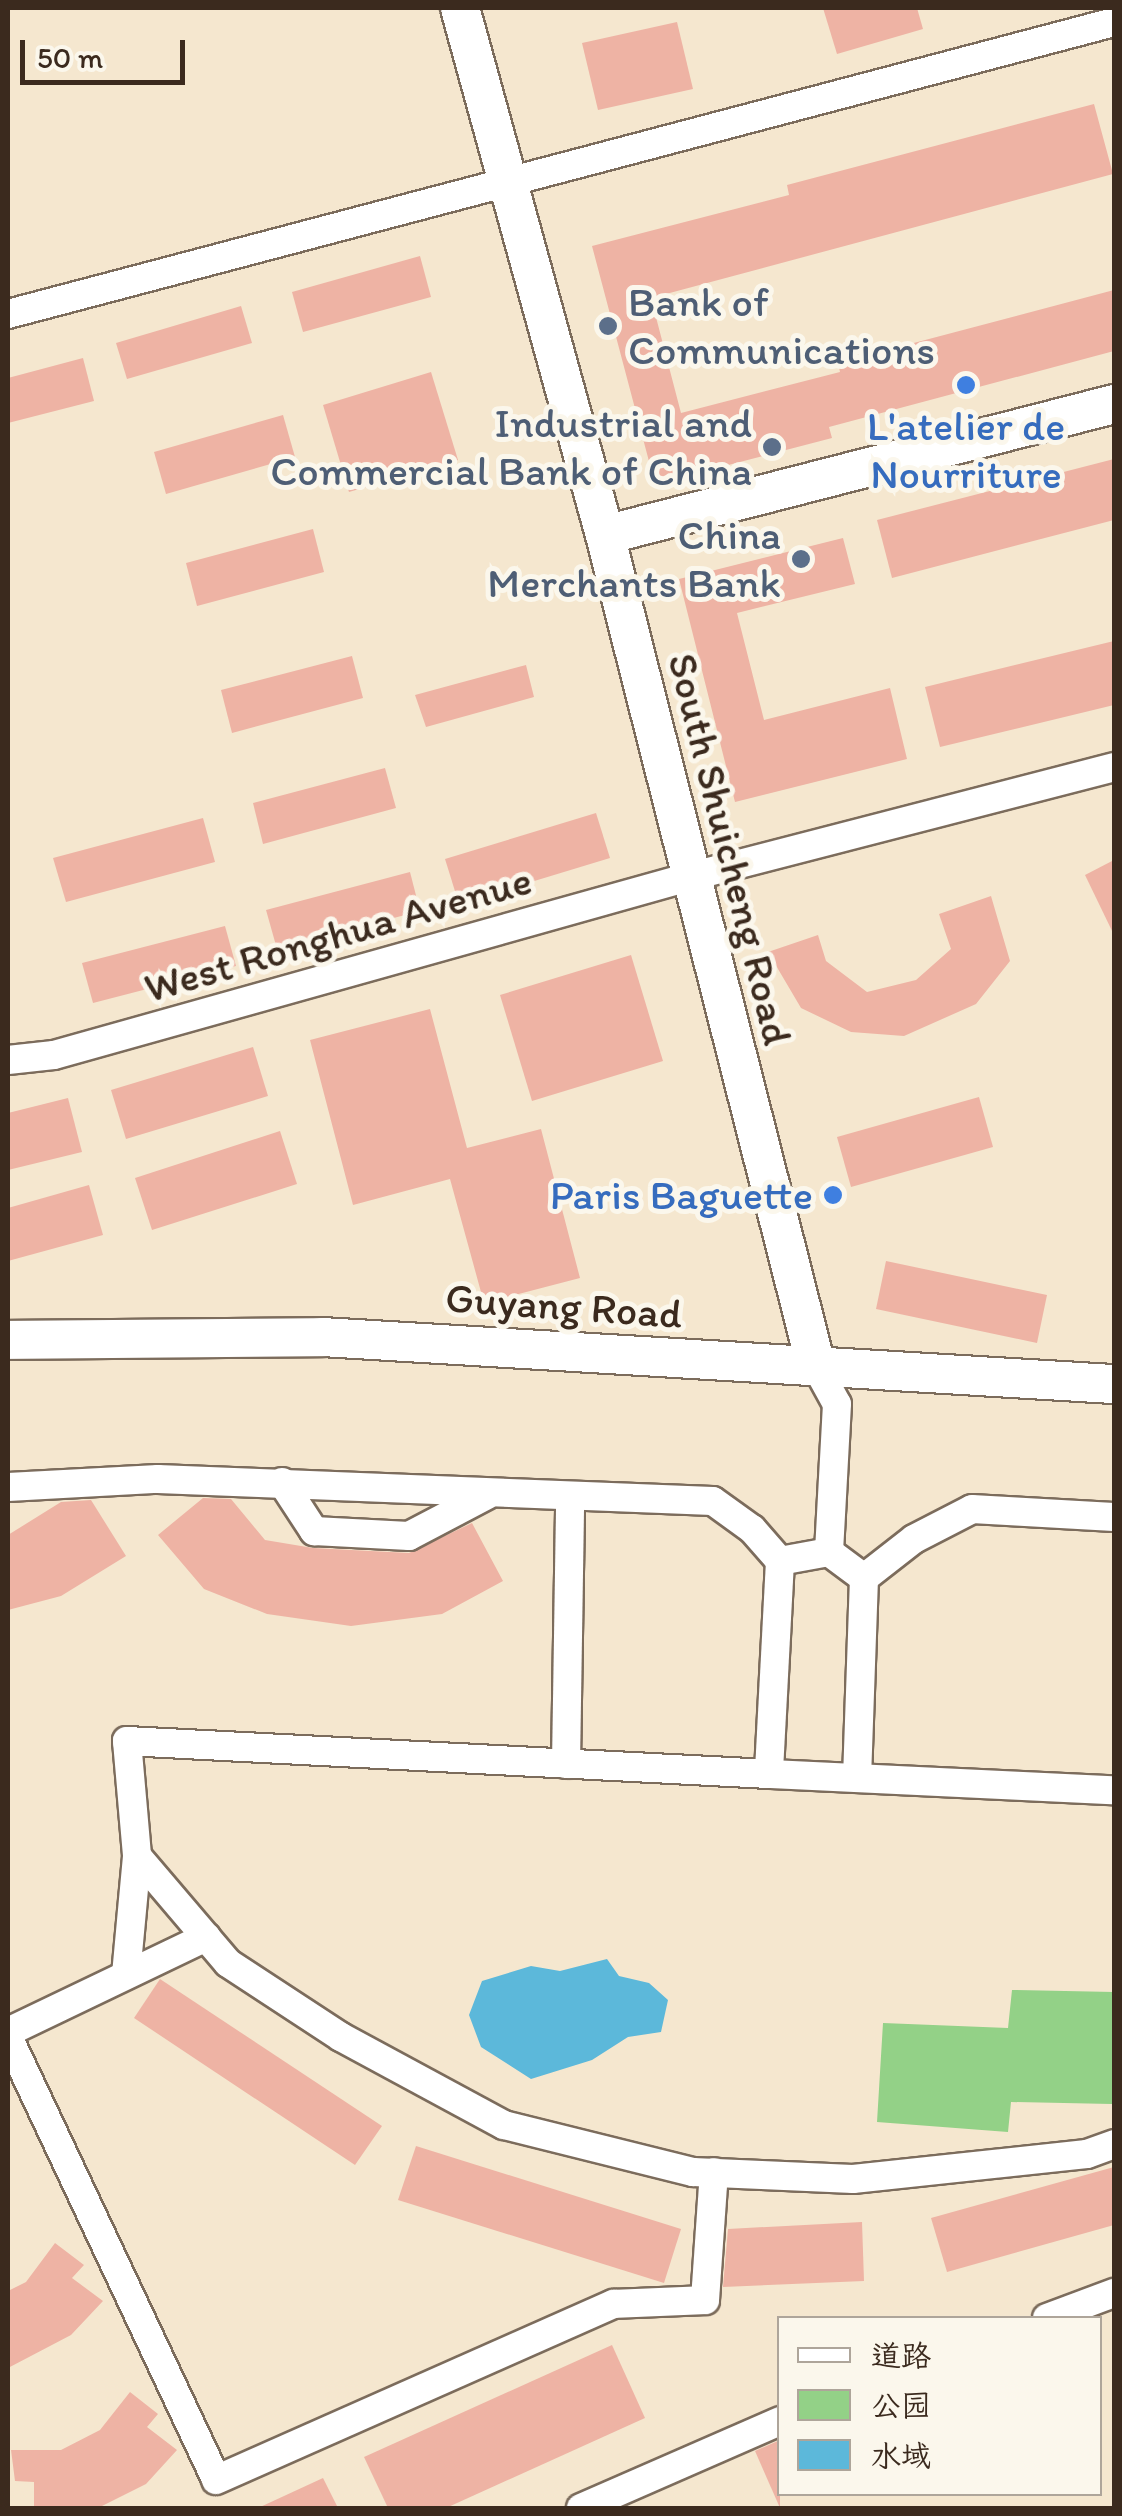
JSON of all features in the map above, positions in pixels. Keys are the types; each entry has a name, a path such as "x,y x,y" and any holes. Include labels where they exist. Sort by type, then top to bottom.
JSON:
{"street":[{"name":"South Shuicheng Road","path":"460,8 606,535 689,876 816,1366"},
{"path":"8,314 1114,22"},
{"path":"606,535 1114,404"},
{"name":"West Ronghua Avenue","path":"8,1060 54,1055 689,876 1114,768"},
{"name":"Guyang Road","path":"8,1340 322,1337 1114,1384"},
{"path":"816,1366 837,1404 828,1552"},
{"path":"8,1487 158,1479 713,1502 752,1529 780,1562 769,1774"},
{"path":"282,1482 314,1531 408,1536 488,1494"},
{"path":"377,1534 378,1488"},
{"path":"566,1764 570,1498"},
{"path":"856,1778 864,1578 914,1539 972,1509 1114,1517"},
{"path":"780,1562 828,1552 864,1578"},
{"path":"126,1975 137,1856 127,1742 1114,1790"},
{"path":"137,1856 228,1964 342,2037 504,2125 714,2172 853,2179 1087,2154 1114,2144"},
{"path":"206,1938 8,2034 216,2480 614,2304 705,2300 714,2172"},
{"path":"1052,2316 1114,2293"},
{"path":"582,2508 777,2422"}],"green space":[{"path":"1012,1990 1114,1992 1112,2104 1011,2102 1008,2132 877,2122 883,2023 1008,2028"}],"water":[{"path":"607,1959 619,1976 649,1983 668,2000 661,2032 628,2037 592,2060 531,2079 481,2047 469,2015 482,1981 531,1966 560,1971"}],"building":[{"path":"823,8 917,8 923,29 837,54"},
{"path":"677,22 693,89 598,110 582,43"},
{"path":"1094,104 1113,174 651,298 681,413 840,372 838,363 1114,290 1114,351 829,427 832,438 655,484 592,246 789,195 787,185"},
{"path":"420,256 431,297 303,332 292,292"},
{"path":"241,306 252,343 127,379 116,343"},
{"path":"83,358 94,401 8,423 8,378"},
{"path":"431,372 458,460 349,492 323,405"},
{"path":"283,415 295,457 166,494 154,452"},
{"path":"1114,459 1114,520 892,578 877,520"},
{"path":"313,529 324,572 197,606 186,563"},
{"path":"843,538 855,584 737,613 764,720 890,688 907,759 735,802 679,579"},
{"path":"1114,641 1114,705 940,747 925,687"},
{"path":"352,656 363,698 232,733 221,690"},
{"path":"526,665 534,697 426,727 415,695"},
{"path":"385,768 396,808 263,844 253,803"},
{"path":"596,813 610,858 459,904 445,859"},
{"path":"203,818 215,862 66,902 53,858"},
{"path":"1114,860 1114,935 1085,875"},
{"path":"410,872 420,911 277,949 266,910"},
{"path":"991,896 1010,961 976,1004 904,1036 851,1032 801,1008 768,952 818,935 826,961 867,992 916,980 951,949 939,914"},
{"path":"225,926 236,966 93,1003 82,963"},
{"path":"631,955 663,1061 532,1101 500,995"},
{"path":"430,1009 467,1148 541,1129 580,1278 484,1303 450,1179 353,1205 310,1040"},
{"path":"253,1047 268,1096 126,1139 111,1090"},
{"path":"979,1097 993,1147 851,1187 837,1137"},
{"path":"68,1098 82,1152 8,1170 8,1113"},
{"path":"280,1131 297,1184 152,1230 135,1178"},
{"path":"89,1185 103,1235 8,1261 8,1208"},
{"path":"886,1261 1047,1295 1037,1343 876,1309"},
{"path":"203,1498 231,1499 265,1540 313,1548 409,1553 472,1523 503,1581 442,1614 351,1626 267,1614 204,1589 158,1535"},
{"path":"91,1500 126,1556 61,1596 8,1610 8,1535 61,1502"},
{"path":"160,1979 382,2126 355,2165 134,2018"},
{"path":"416,2146 681,2229 664,2283 398,2200"},
{"path":"1114,2167 1114,2225 947,2272 931,2218"},
{"path":"862,2222 864,2281 723,2287 728,2229"},
{"path":"55,2243 84,2265 72,2278 103,2301 71,2335 8,2368 8,2291 26,2282"},
{"path":"612,2345 645,2418 446,2508 388,2508 364,2457"},
{"path":"130,2392 158,2414 147,2427 177,2450 146,2484 98,2508 34,2508 34,2482 15,2481 11,2450 61,2450 100,2430"},
{"path":"777,2441 780,2508 755,2451"},
{"path":"323,2478 338,2508 258,2508"}],"place":[{"name":"Bank of Communications","path":"608,326"},
{"name":"L'atelier de Nourriture","path":"966,385"},
{"name":"Industrial and Commercial Bank of China","path":"772,447"},
{"name":"China Merchants Bank","path":"801,559"},
{"name":"Paris Baguette","path":"833,1195"}]}
